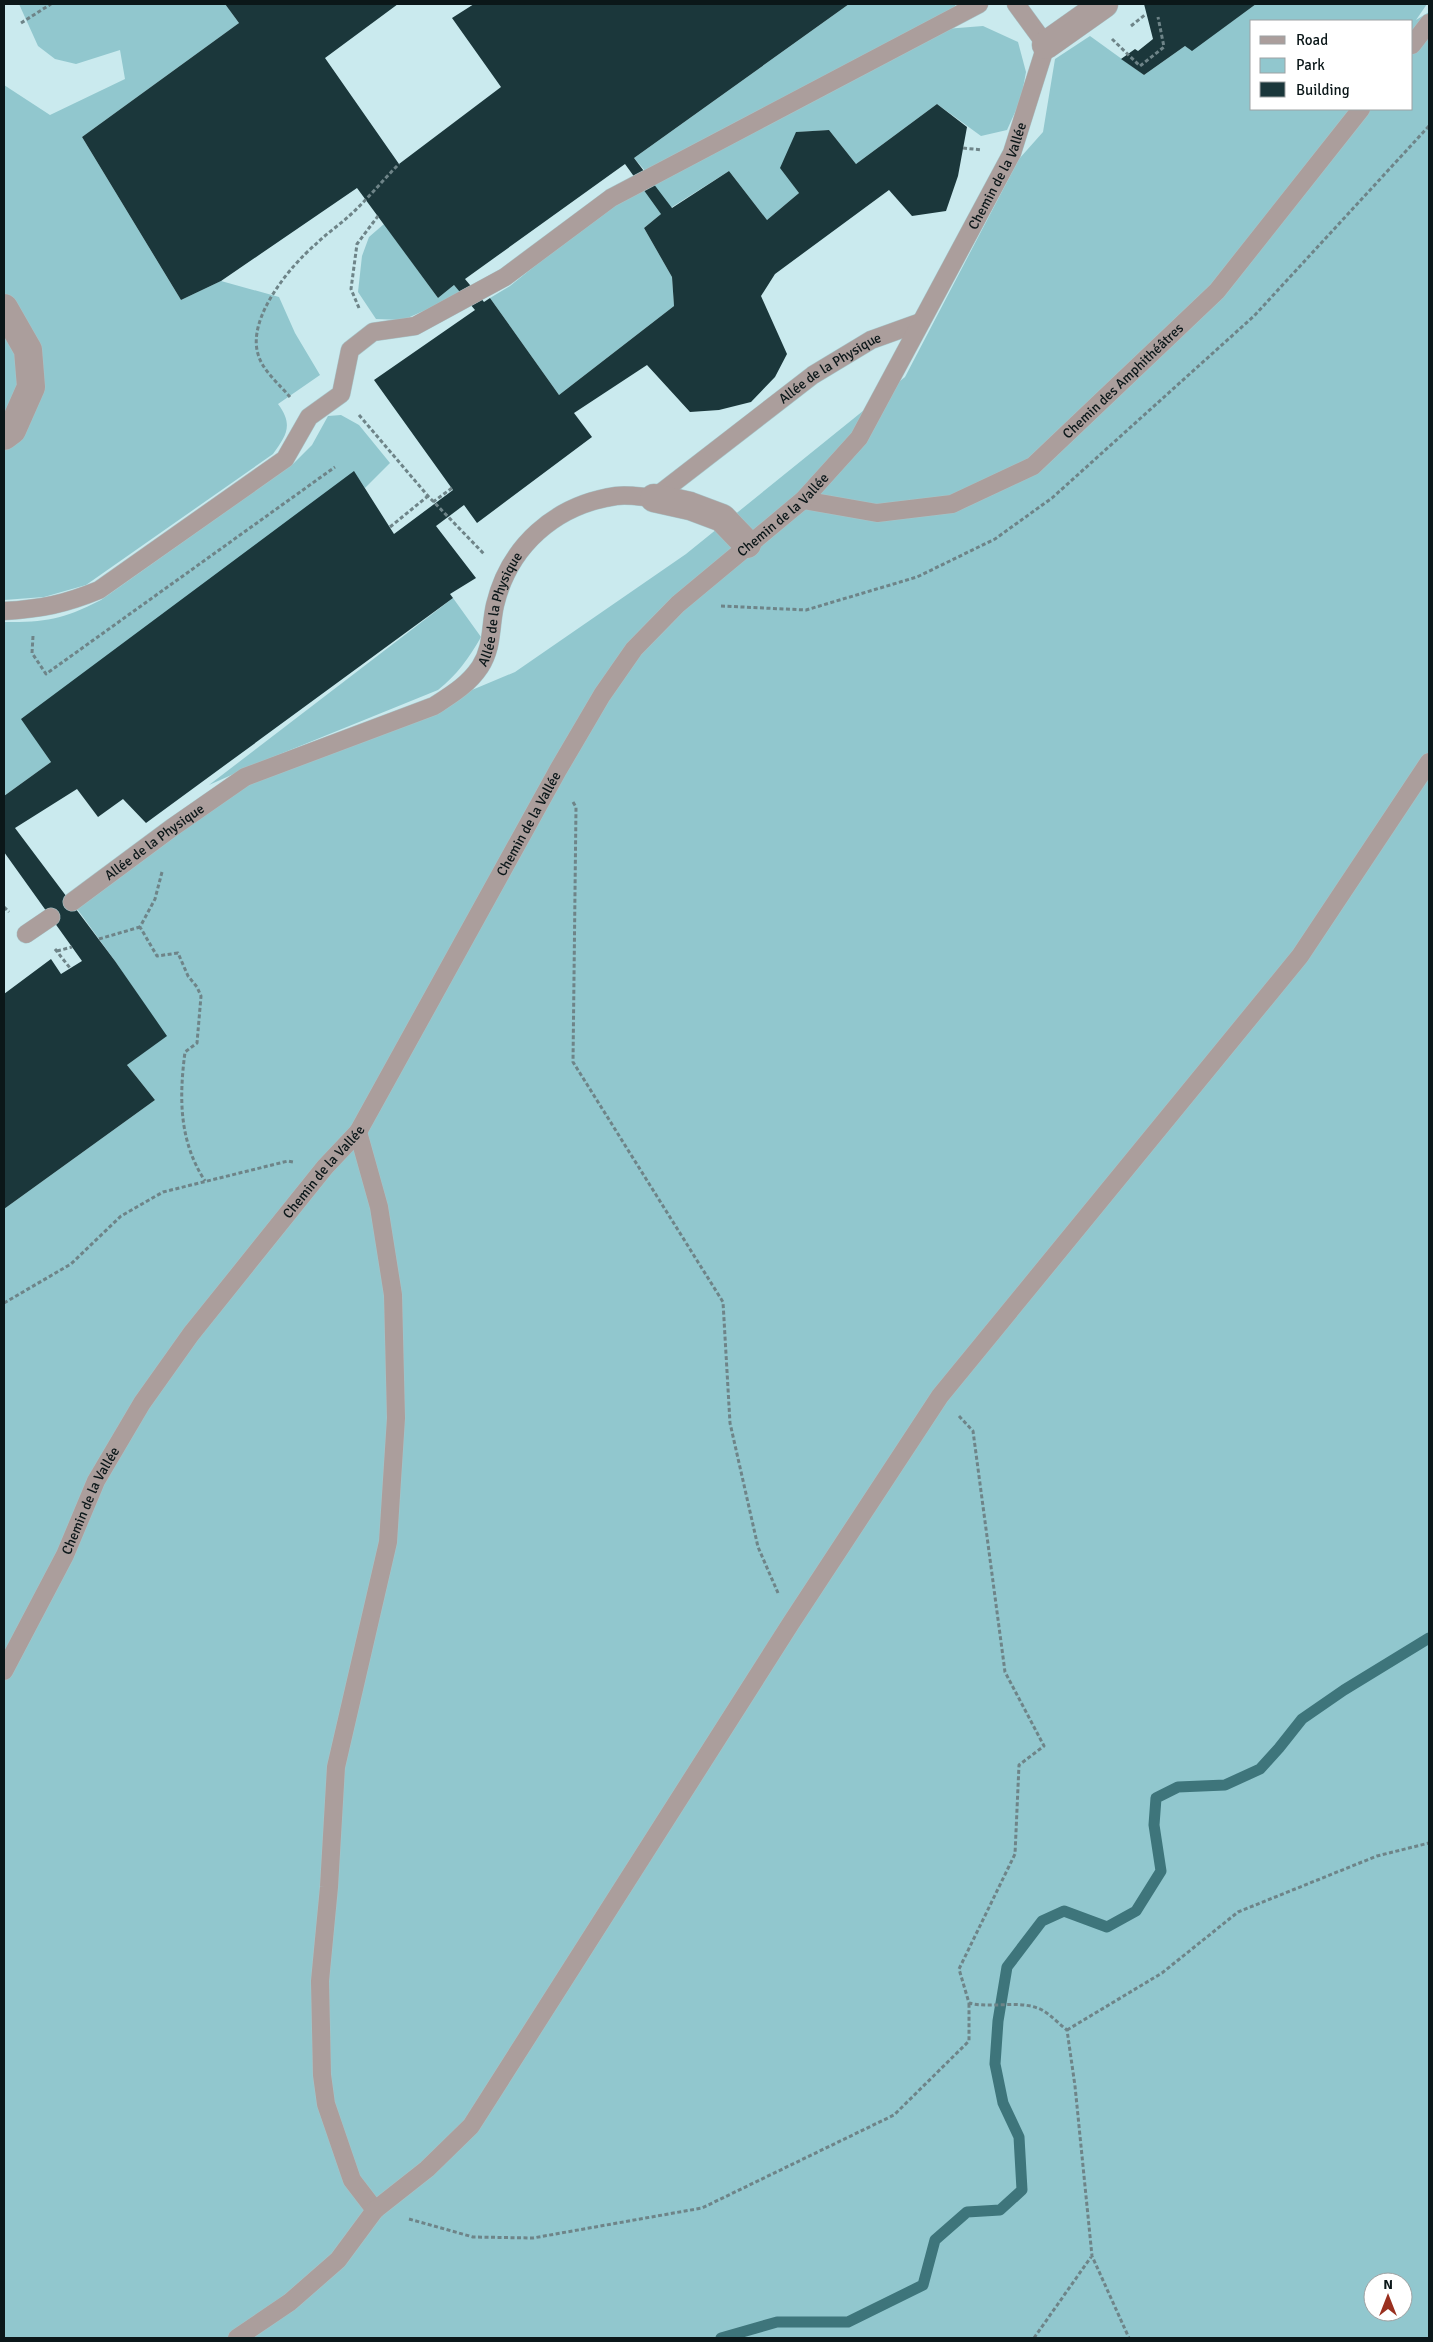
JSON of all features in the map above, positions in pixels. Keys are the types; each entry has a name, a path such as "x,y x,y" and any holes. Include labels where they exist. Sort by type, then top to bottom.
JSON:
{"street":[{"path":"1046,45 1104,4"},
{"path":"4,308 28,350 31,386 12,430 4,436"},
{"path":"654,498 690,506 722,518 747,544"}],"lane":[{"path":"4,611 31,610 68,603 99,590 285,459 309,417 341,394 350,350 372,332 415,326 505,278 611,198 979,4"},
{"path":"1016,4 1046,45"},
{"path":"1413,44 1429,23"},
{"name":"Chemin de la Vallée","path":"4,1671 65,1555 96,1481 142,1402 191,1334 325,1167 358,1132 558,770 602,695 634,649 678,604 747,544 803,500 859,438 1012,153 1046,45"},
{"name":"Chemin des Amphithéâtres","path":"803,500 876,513 952,504 1032,466 1217,290 1360,110"},
{"name":"Allée de la Physique","path":"72,902 172,827 245,777 434,706 460,690 480,667 492,639 494,607 504,575 523,544 550,520 582,503 617,496 654,498 813,375 871,340 921,322"},
{"path":"237,2338 290,2302 338,2260 375,2210 427,2169 471,2126 791,1623 940,1396 1300,956 1429,762"},
{"path":"26,934 51,917"},
{"path":"358,1132 379,1208 393,1295 396,1418 388,1542 336,1767 320,1990 322,2075 326,2104 352,2180 375,2210"}],"path":[{"path":"21,22 51,4"},
{"path":"1113,40 1140,66 1164,47 1158,17"},
{"path":"309,417 271,376 258,355 256,336 264,311 284,276 315,244 349,216 399,164"},
{"path":"372,332 361,315 352,289 358,244 378,216"},
{"path":"341,394 433,502 504,575"},
{"path":"31,610 36,622 32,653 46,674 335,467"},
{"path":"433,502 452,488"},
{"path":"390,527 428,496"},
{"path":"558,770 576,807 573,1062 722,1302 730,1423 758,1547 791,1623"},
{"path":"100,939 140,927 155,899 172,827"},
{"path":"4,902 5,906"},
{"path":"140,927 157,956 178,953 188,976 202,996 197,1043 185,1052 181,1085 186,1140 195,1165 206,1181"},
{"path":"57,951 72,947"},
{"path":"4,1303 71,1264 120,1216 163,1192 288,1161 325,1167"},
{"path":"375,2210 473,2237 533,2238 702,2208 894,2115 969,2042 969,2003 959,1969 1015,1854 1019,1765 1044,1746 1005,1672 973,1431 940,1396"},
{"path":"1067,2030 1162,1973 1238,1912 1377,1856 1429,1843"},
{"path":"969,2003 982,2006 1020,2005 1042,2010 1067,2030 1075,2086 1092,2256 1129,2338"},
{"path":"1034,2338 1092,2256"}],"green space":[{"path":"19,4 225,4 239,23 82,137 181,300 221,281 279,297 295,333 320,375 278,404 283,411 287,424 285,436 273,454 86,585 44,597 4,600 4,85 50,115 125,79 120,50 76,64 55,59 38,46"},
{"path":"849,4 956,4 953,10 647,173 634,158"},
{"path":"1256,4 1427,4 1416,20 1429,12 1429,2338 4,2338 4,1209 155,1100 127,1065 166,1036 75,906 248,784 515,672 686,554 905,377 1019,159 1043,132 1055,59 1090,36 1144,75 1185,46 1192,50"},
{"path":"983,26 1018,42 1026,72 1021,99 1007,130 981,136 937,104 856,164 829,130 797,132 781,168 799,193 767,220 729,171 661,214 644,228 672,277 674,306 559,395 490,298 510,286 614,202 945,29"},
{"path":"384,224 438,298 454,285 462,294 403,320 376,319 358,292 362,256 369,237"},
{"path":"341,415 359,425 390,463 365,488 354,472 22,719 51,762 4,796 4,622 43,620 64,616 101,600 294,463 312,445 328,416"},
{"path":"453,598 481,637 462,666 438,690 209,785"}],"building":[{"path":"225,4 398,4 325,58 399,164 501,87 452,18 474,4 849,4 634,158 672,208 729,171 767,220 799,193 780,168 796,132 829,130 856,164 937,104 967,127 958,176 946,211 912,216 889,190 775,274 761,296 787,354 775,377 751,402 719,410 690,412 647,365 574,413 592,437 477,523 464,505 436,526 476,578 450,594 453,598 146,823 123,799 98,817 77,789 15,828 115,961 167,1036 127,1065 155,1100 4,1209 4,994 51,959 61,974 82,961 4,852 4,796 51,762 21,719 354,471 394,534 453,490 374,380 475,310 454,285 438,298 357,188 221,281 181,300 82,137 239,23","holes":["625,164 661,214 644,228 672,277 674,306 559,395 490,298 484,302 465,279"]},
{"path":"1144,4 1256,4 1192,51 1185,46 1144,75 1121,59 1135,49 1138,51 1153,39"}],"waterway":[{"path":"721,2338 777,2322 848,2322 923,2285 935,2240 967,2212 1000,2210 1022,2190 1019,2137 1003,2103 995,2064 998,2021 1007,1967 1042,1921 1064,1911 1107,1927 1136,1911 1161,1871 1154,1825 1156,1798 1178,1787 1225,1785 1260,1769 1302,1719 1344,1690 1429,1638"}]}
